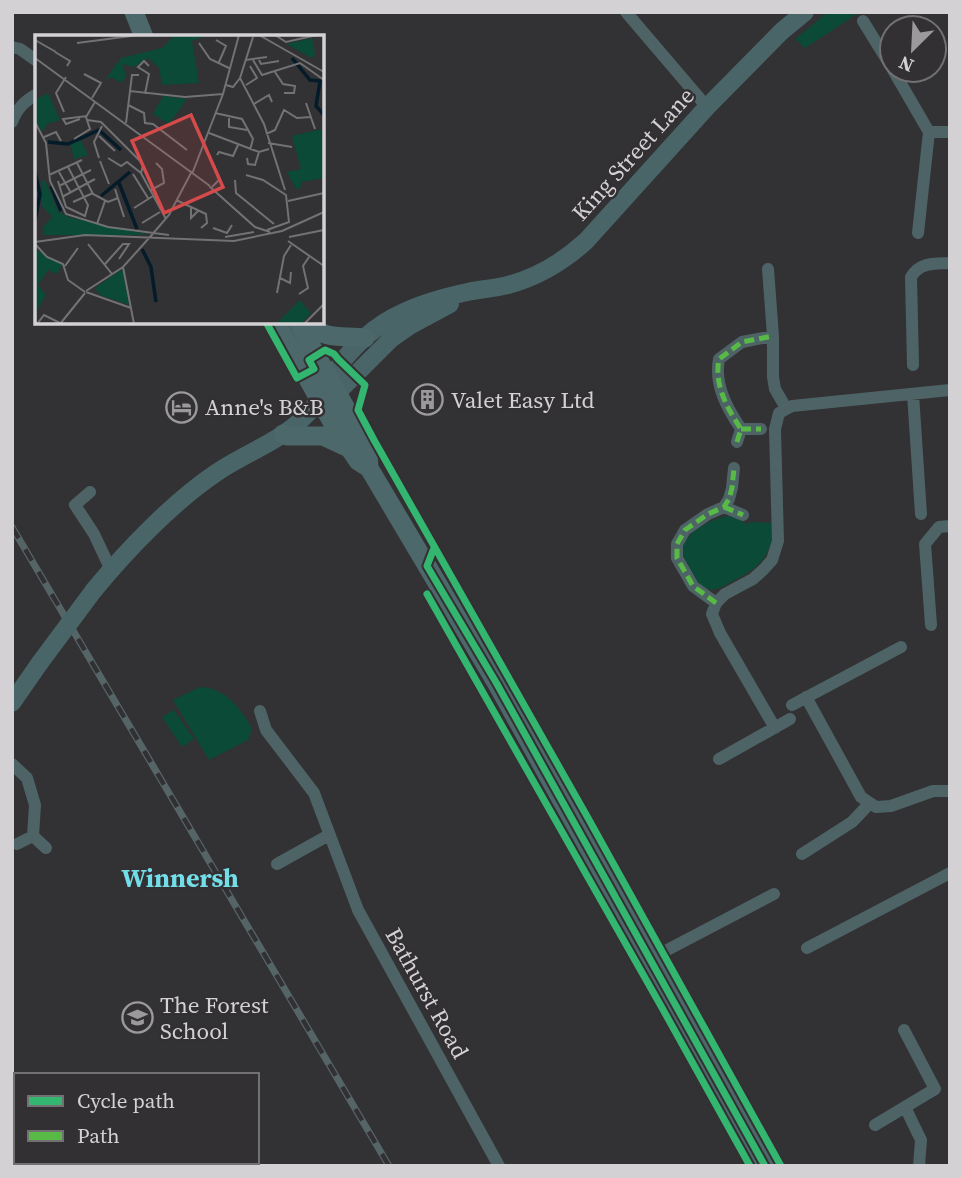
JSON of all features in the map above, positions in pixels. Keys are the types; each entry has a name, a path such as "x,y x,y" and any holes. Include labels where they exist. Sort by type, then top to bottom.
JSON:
{"main road":[{"path":"134,12 143,35"},
{"name":"King Street Lane","path":"329,391 341,363 379,325 407,310 437,299 510,285 535,276 571,255 586,242 707,107 782,31 805,12"},
{"name":"King Street Lane","path":"329,391 411,325 475,291"},
{"path":"278,324 365,443 369,468 497,684 765,1166"},
{"path":"299,324 329,391 348,448 358,461 369,468"},
{"path":"310,324 326,336 365,338"},
{"path":"13,702 94,590 191,491 218,471 283,434 299,422 329,391"},
{"path":"283,434 323,436 348,448"}],"street":[{"path":"626,12 707,107"},
{"path":"863,21 878,46"},
{"path":"12,47 35,60"},
{"path":"901,84 929,132 918,233"},
{"path":"12,122 23,103 35,95"},
{"path":"929,132 950,132"},
{"path":"914,365 911,277 922,266 950,263"},
{"path":"768,269 773,377 775,389 786,408"},
{"path":"737,442 741,429 724,400 717,373 719,359 742,342 773,336"},
{"path":"775,728 720,633 712,614 716,603 724,594 753,579 772,560 778,541 775,429 779,413 792,406 950,390"},
{"path":"913,394 921,514"},
{"path":"741,429 761,429"},
{"path":"716,603 694,586 677,558 677,544 685,530 724,507 732,488 734,468"},
{"path":"90,492 75,505 94,534 111,570"},
{"path":"724,507 743,514"},
{"path":"931,625 925,544 939,527 950,526"},
{"path":"792,705 901,647"},
{"path":"806,697 861,797 876,807 891,806 933,791 950,791"},
{"name":"Bathurst Road","path":"260,711 266,730 314,793 358,910 499,1166"},
{"path":"719,759 790,719"},
{"path":"12,764 27,778 36,805 33,836"},
{"path":"802,854 852,822 870,803"},
{"path":"277,864 329,835"},
{"path":"17,844 33,836"},
{"path":"33,836 46,848"},
{"path":"807,948 950,873"},
{"path":"650,959 774,894"},
{"path":"875,1125 934,1089 904,1030"},
{"path":"905,1107 921,1140 919,1166"}],"green space":[{"path":"828,12 860,12 805,48 795,39"},
{"path":"728,516 747,524 774,523 773,535 767,553 756,567 719,588 708,589 698,581 686,562 684,544 700,527"},
{"path":"200,687 217,691 231,700 252,729 248,740 209,760 173,700"},
{"path":"174,710 194,739 182,747 162,717"}],"railway":[{"path":"12,527 389,1166"}],"marked path":[{"path":"737,442 741,429 720,387 719,359 742,342 773,336"},
{"path":"741,429 761,429"},
{"path":"716,603 693,586 677,558 677,544 685,530 724,507 732,488 734,468"},
{"path":"724,507 743,515"}],"cycle path":[{"path":"267,324 297,378 314,369 309,360 325,350 334,354 365,385 358,410 781,1166"},
{"path":"434,548 427,566 497,684 765,1166"},
{"path":"427,594 750,1166"}],"place":[{"name":"Valet Easy Ltd","path":"428,400"},
{"name":"Anne's B&B","path":"182,407"},
{"name":"The Forest School","path":"137,1018"}],"district":[{"name":"Winnersh","path":"180,878"}]}
